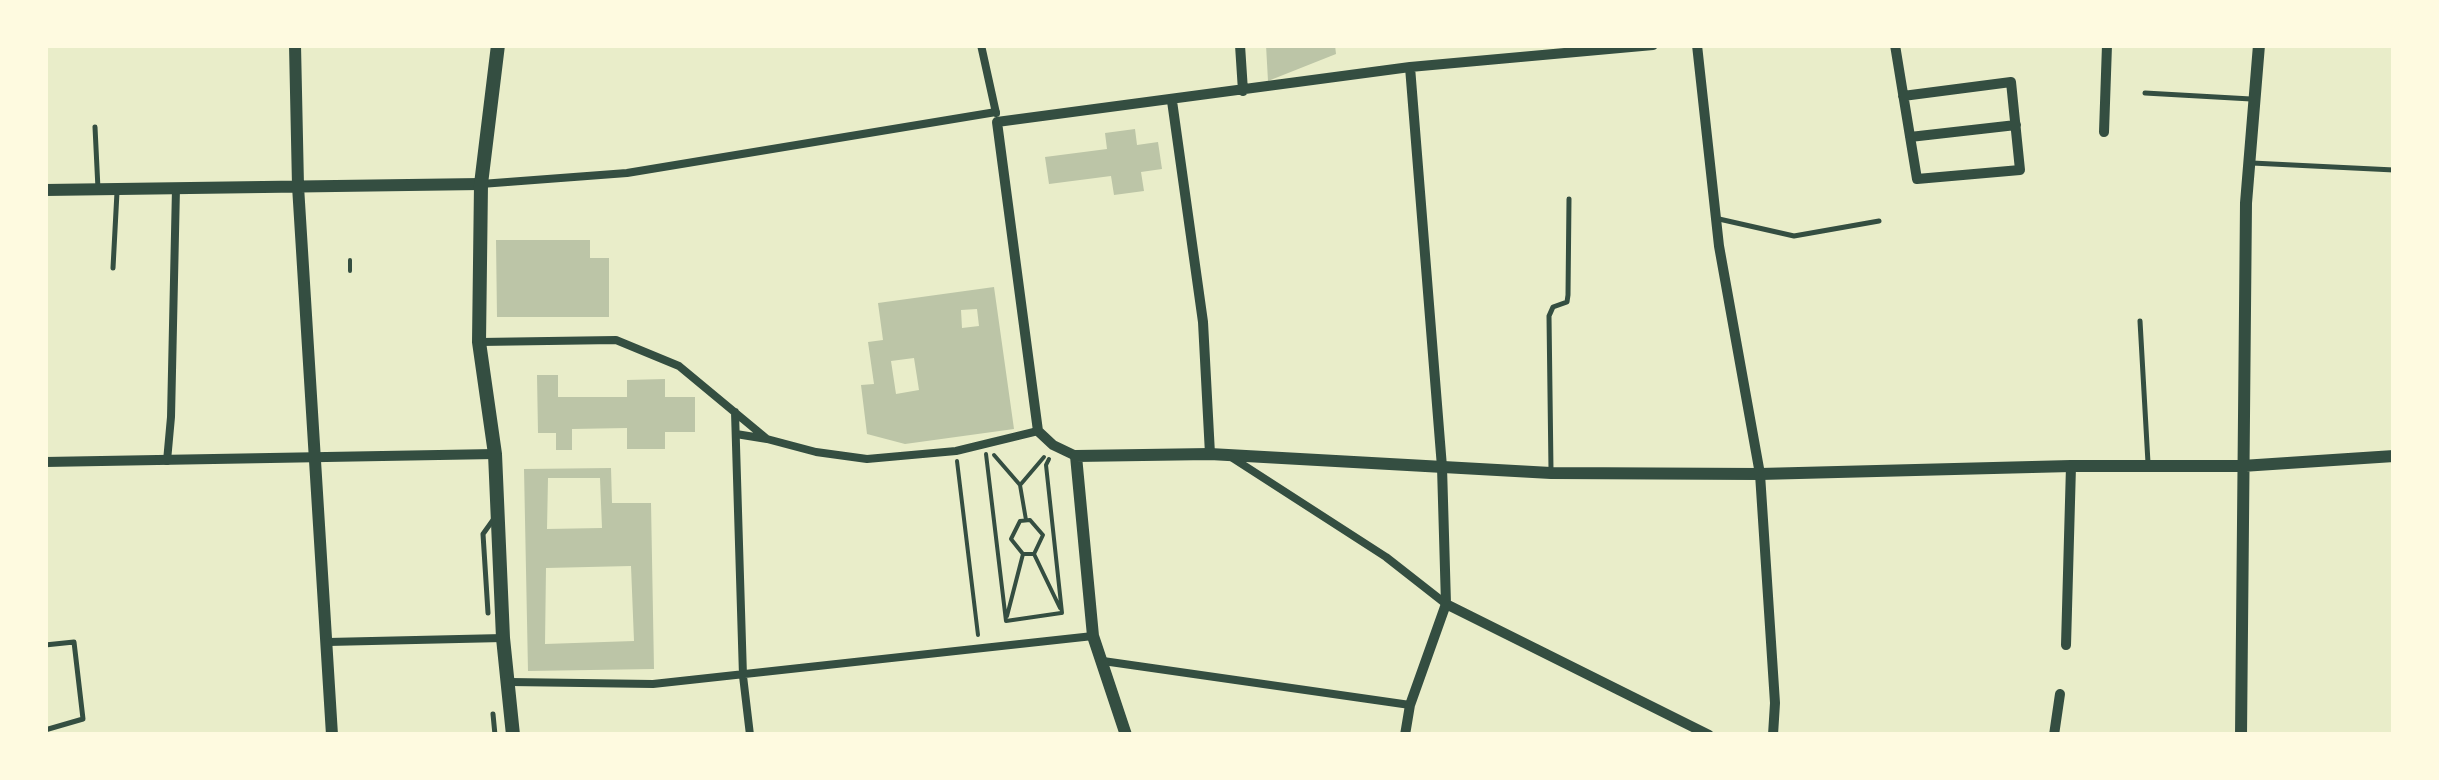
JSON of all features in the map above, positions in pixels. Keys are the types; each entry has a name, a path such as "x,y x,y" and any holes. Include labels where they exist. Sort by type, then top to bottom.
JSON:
{"main road":[{"path":"498,45 481,184 479,342 494,454 503,638 513,735"}],"street":[{"path":"295,45 298,186 332,735"},
{"path":"981,45 996,117 1038,431 1053,445 1076,456 1210,454 1551,472 1760,474 2242,466 2394,456"},
{"path":"1240,45 1243,91"},
{"path":"45,190 481,184 627,172 996,117 1172,101 1410,67 1653,45"},
{"path":"1698,45 1716,219 1760,474 1773,735"},
{"path":"1895,45 1903,96 1917,179 2020,170 2012,82 1903,96"},
{"path":"2104,132 2108,45"},
{"path":"2241,735 2246,223 2258,45"},
{"path":"1405,735 1410,705 1446,604 1442,467 1410,67"},
{"path":"1172,101 1204,322 1210,454"},
{"path":"1910,137 2016,125"},
{"path":"167,461 176,188"},
{"path":"479,342 616,340 678,366 767,440"},
{"path":"735,412 743,676 750,735"},
{"path":"736,434 867,459 956,451 1038,431"},
{"path":"45,462 494,454"},
{"path":"1228,455 1386,558 1446,604 1709,735"},
{"path":"1076,456 1093,636 1126,735"},
{"path":"2066,645 2070,466"},
{"path":"510,682 654,684 1093,636"},
{"path":"328,642 503,638"},
{"path":"1103,661 1410,705"},
{"path":"2054,735 2060,694"}],"lane":[{"path":"2145,93 2255,100"},
{"path":"96,127 98,189"},
{"path":"2250,163 2394,170"},
{"path":"113,268 117,189"},
{"path":"1551,472 1549,316 1553,307 1566,302 1568,295 1569,199"},
{"path":"1716,219 1794,236 1880,221"},
{"path":"2140,321 2148,466"},
{"path":"488,613 483,534 498,513"},
{"path":"45,645 74,642 83,719 45,730"},
{"path":"2394,644 2394,668"},
{"path":"494,714 494,735"}],"path":[{"path":"350,260 350,271"},
{"path":"984,444 1020,485 1026,520 1043,535 1055,534"},
{"path":"984,444 1006,621"},
{"path":"1020,485 1053,445"},
{"path":"1053,445 1046,465 1062,612"},
{"path":"956,451 980,650"},
{"path":"1011,539 1020,521 1026,520"},
{"path":"1034,554 1043,535"},
{"path":"996,539 1011,539"},
{"path":"1011,539 1023,554"},
{"path":"1006,621 1023,554"},
{"path":"1023,554 1034,554"},
{"path":"1034,554 1062,612"},
{"path":"1006,621 1062,612"}],"building":[{"path":"1266,45 1335,45 1336,54 1268,81"},
{"path":"1135,129 1137,145 1158,142 1162,169 1141,172 1144,191 1114,195 1111,176 1049,184 1045,157 1107,149 1105,133"},
{"path":"496,240 590,240 590,258 609,258 609,317 497,317"},
{"path":"994,287 1014,429 905,444 867,434 861,385 874,384 868,342 883,340 878,303","holes":["977,309 979,326 962,328 961,310","914,358 919,390 896,394 891,361"]},
{"path":"537,375 558,375 558,397 627,397 627,380 665,379 665,397 695,397 695,432 665,432 665,449 627,449 627,428 572,429 572,450 556,450 556,433 538,433"},
{"path":"611,468 612,503 651,503 654,669 528,671 524,469","holes":["548,478 600,478 602,528 547,529","631,566 634,641 545,644 546,568"]}]}
